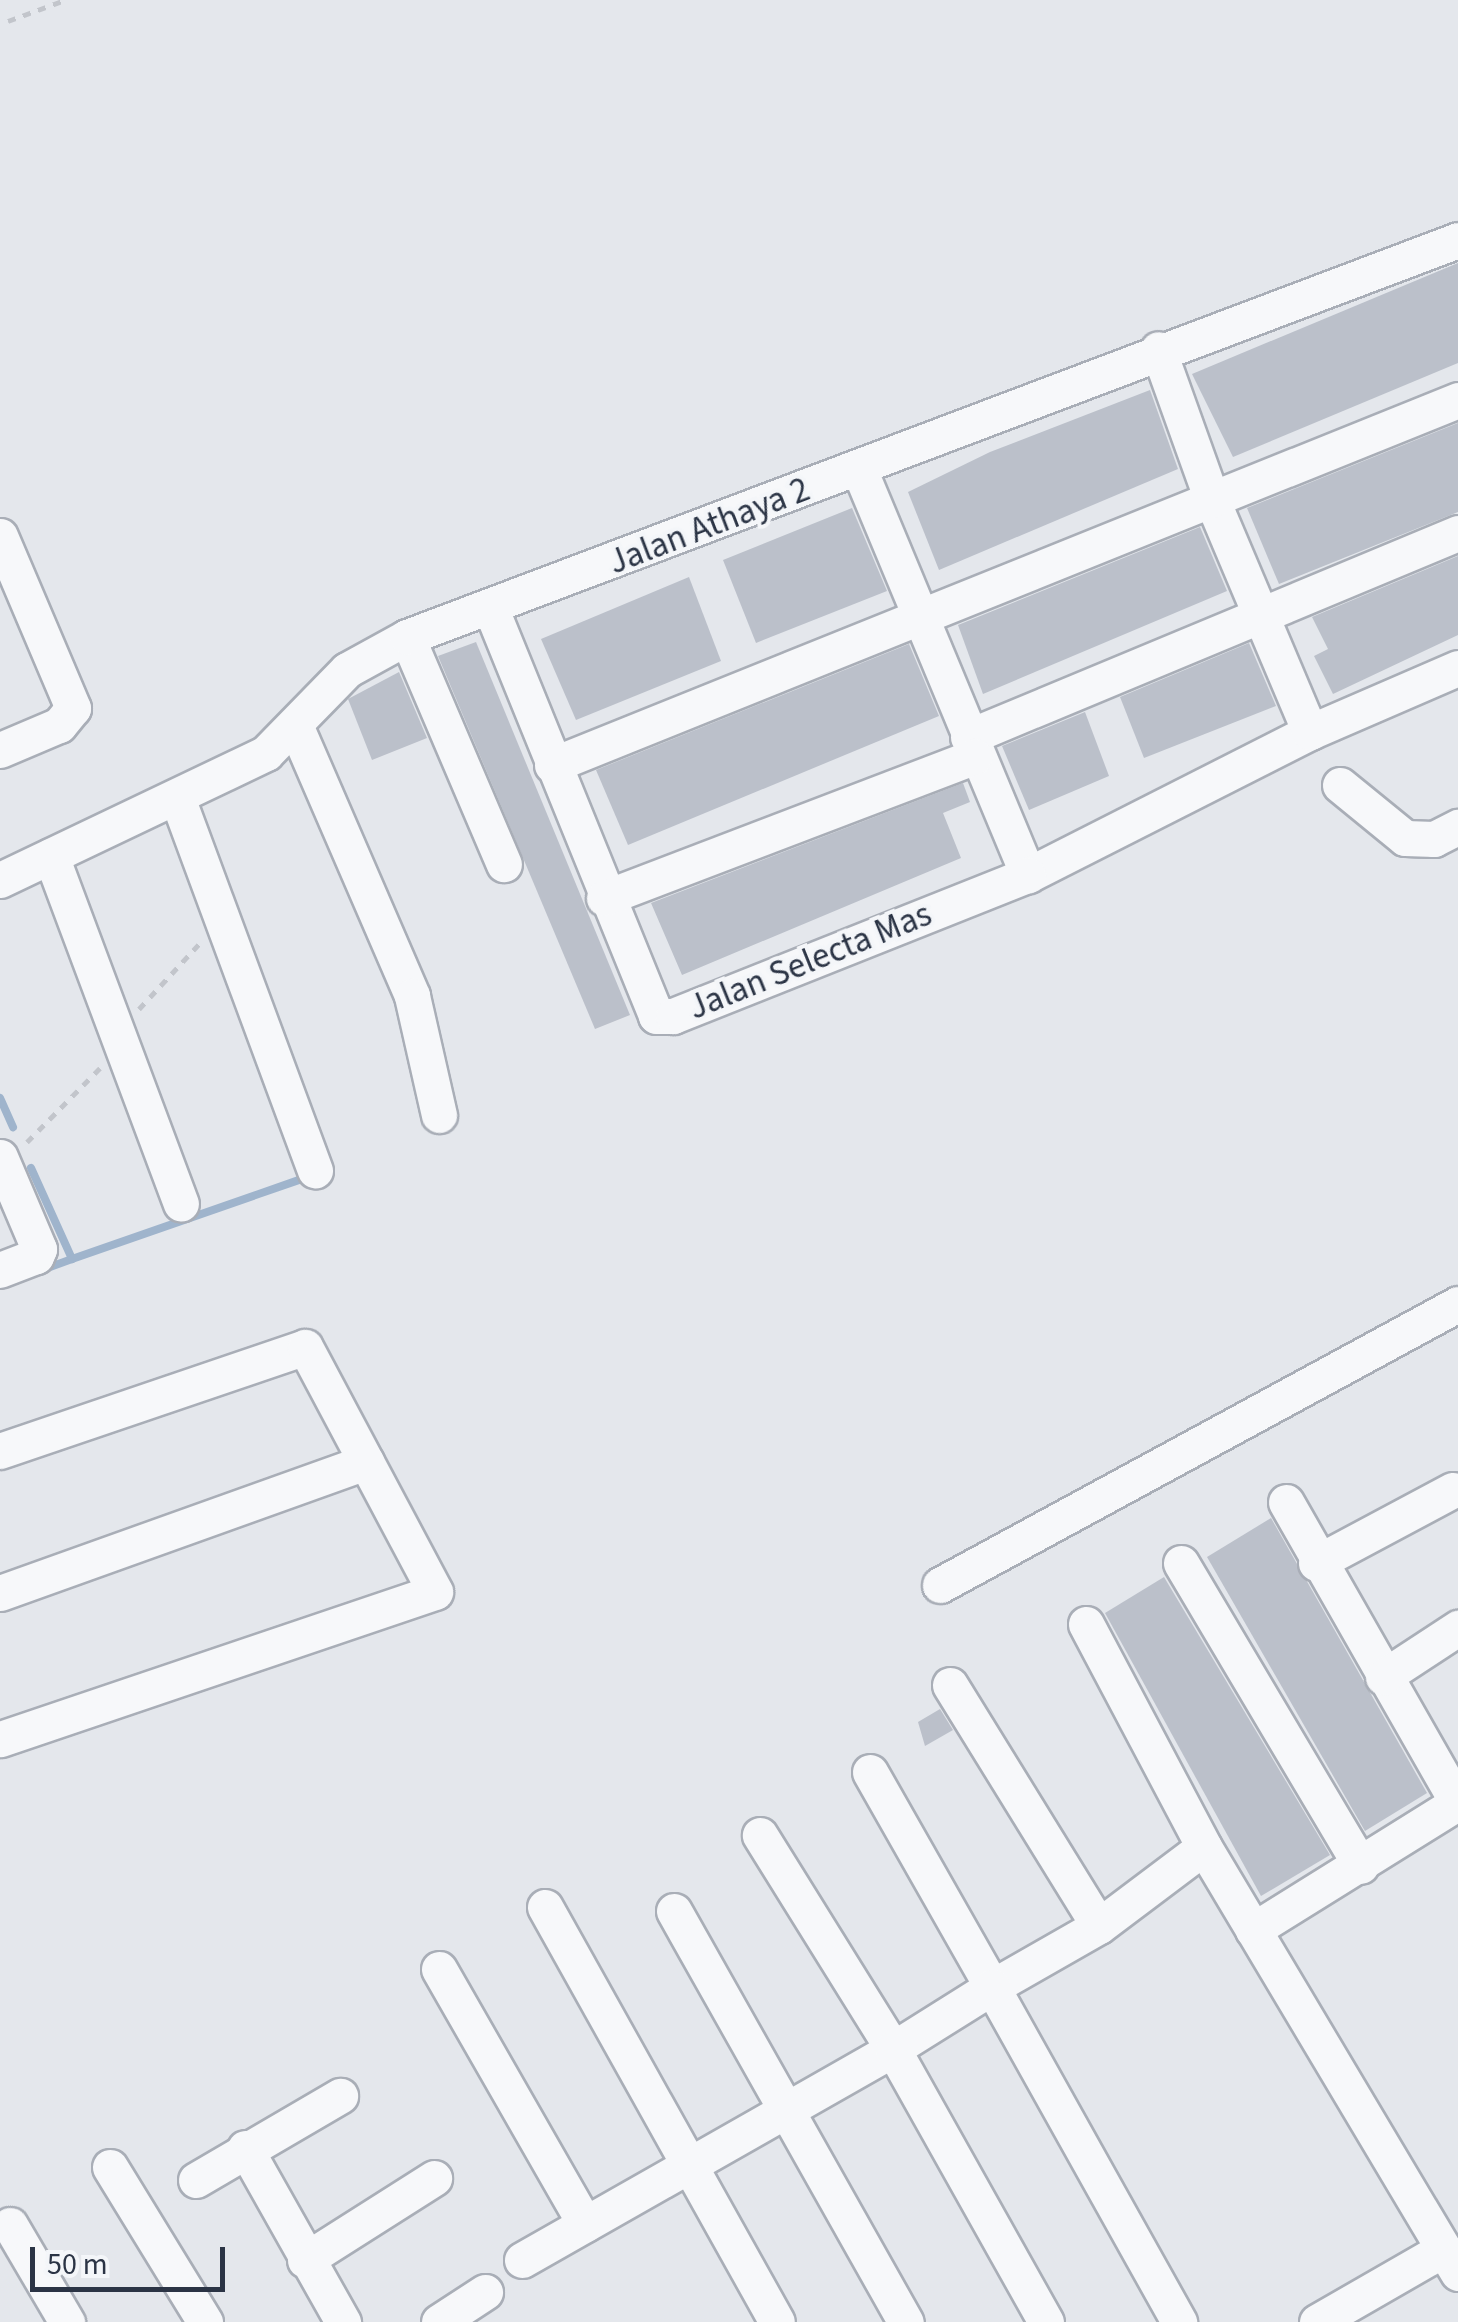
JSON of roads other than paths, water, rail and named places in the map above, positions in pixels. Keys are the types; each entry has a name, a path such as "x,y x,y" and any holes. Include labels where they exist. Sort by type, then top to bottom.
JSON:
{"street":[{"name":"Jalan Athaya 2","path":"0,880 178,800 266,754 346,670 407,637 492,609 859,469 1158,349 1458,240"},
{"path":"1158,349 1212,500 1310,732"},
{"path":"552,766 920,614 1458,400"},
{"path":"859,469 971,746 1028,875"},
{"path":"604,898 971,746 1263,615 1458,533"},
{"path":"0,536 73,708 59,725 0,750"},
{"name":"Jalan Selecta Mas","path":"492,609 648,1008 664,1018 1028,875 1310,732 1458,668"},
{"path":"407,637 504,864"},
{"path":"295,725 412,996 438,1115"},
{"path":"1340,785 1406,838 1434,839 1458,827"},
{"path":"178,800 315,1170"},
{"path":"51,856 118,1044 181,1204"},
{"path":"0,1158 39,1249 9,1267"},
{"path":"940,1585 1458,1304"},
{"path":"0,1451 306,1347 435,1592 0,1739"},
{"path":"0,1593 366,1462"},
{"path":"1316,1562 1453,1490"},
{"path":"1254,1930 1361,1866 1454,1785 1383,1677 1286,1502"},
{"path":"1181,1563 1361,1866"},
{"path":"1086,1624 1204,1847 1451,2261 1323,2320"},
{"path":"1383,1677 1458,1628"},
{"path":"950,1685 1099,1926"},
{"path":"870,1772 1179,2322"},
{"path":"760,1835 893,2049 1046,2322"},
{"path":"522,2260 686,2164 787,2112 992,1986 1099,1926 1204,1847"},
{"path":"544,1907 776,2322"},
{"path":"674,1911 906,2322"},
{"path":"439,1968 585,2224"},
{"path":"196,2180 340,2096"},
{"path":"245,2148 343,2322"},
{"path":"110,2166 205,2322"},
{"path":"305,2260 434,2178"},
{"path":"10,2225 67,2322"},
{"path":"439,2322 485,2292"}],"waterway":[{"path":"0,1098 13,1127"},
{"path":"31,1168 72,1259 39,1271"},
{"path":"72,1259 307,1177"}]}
